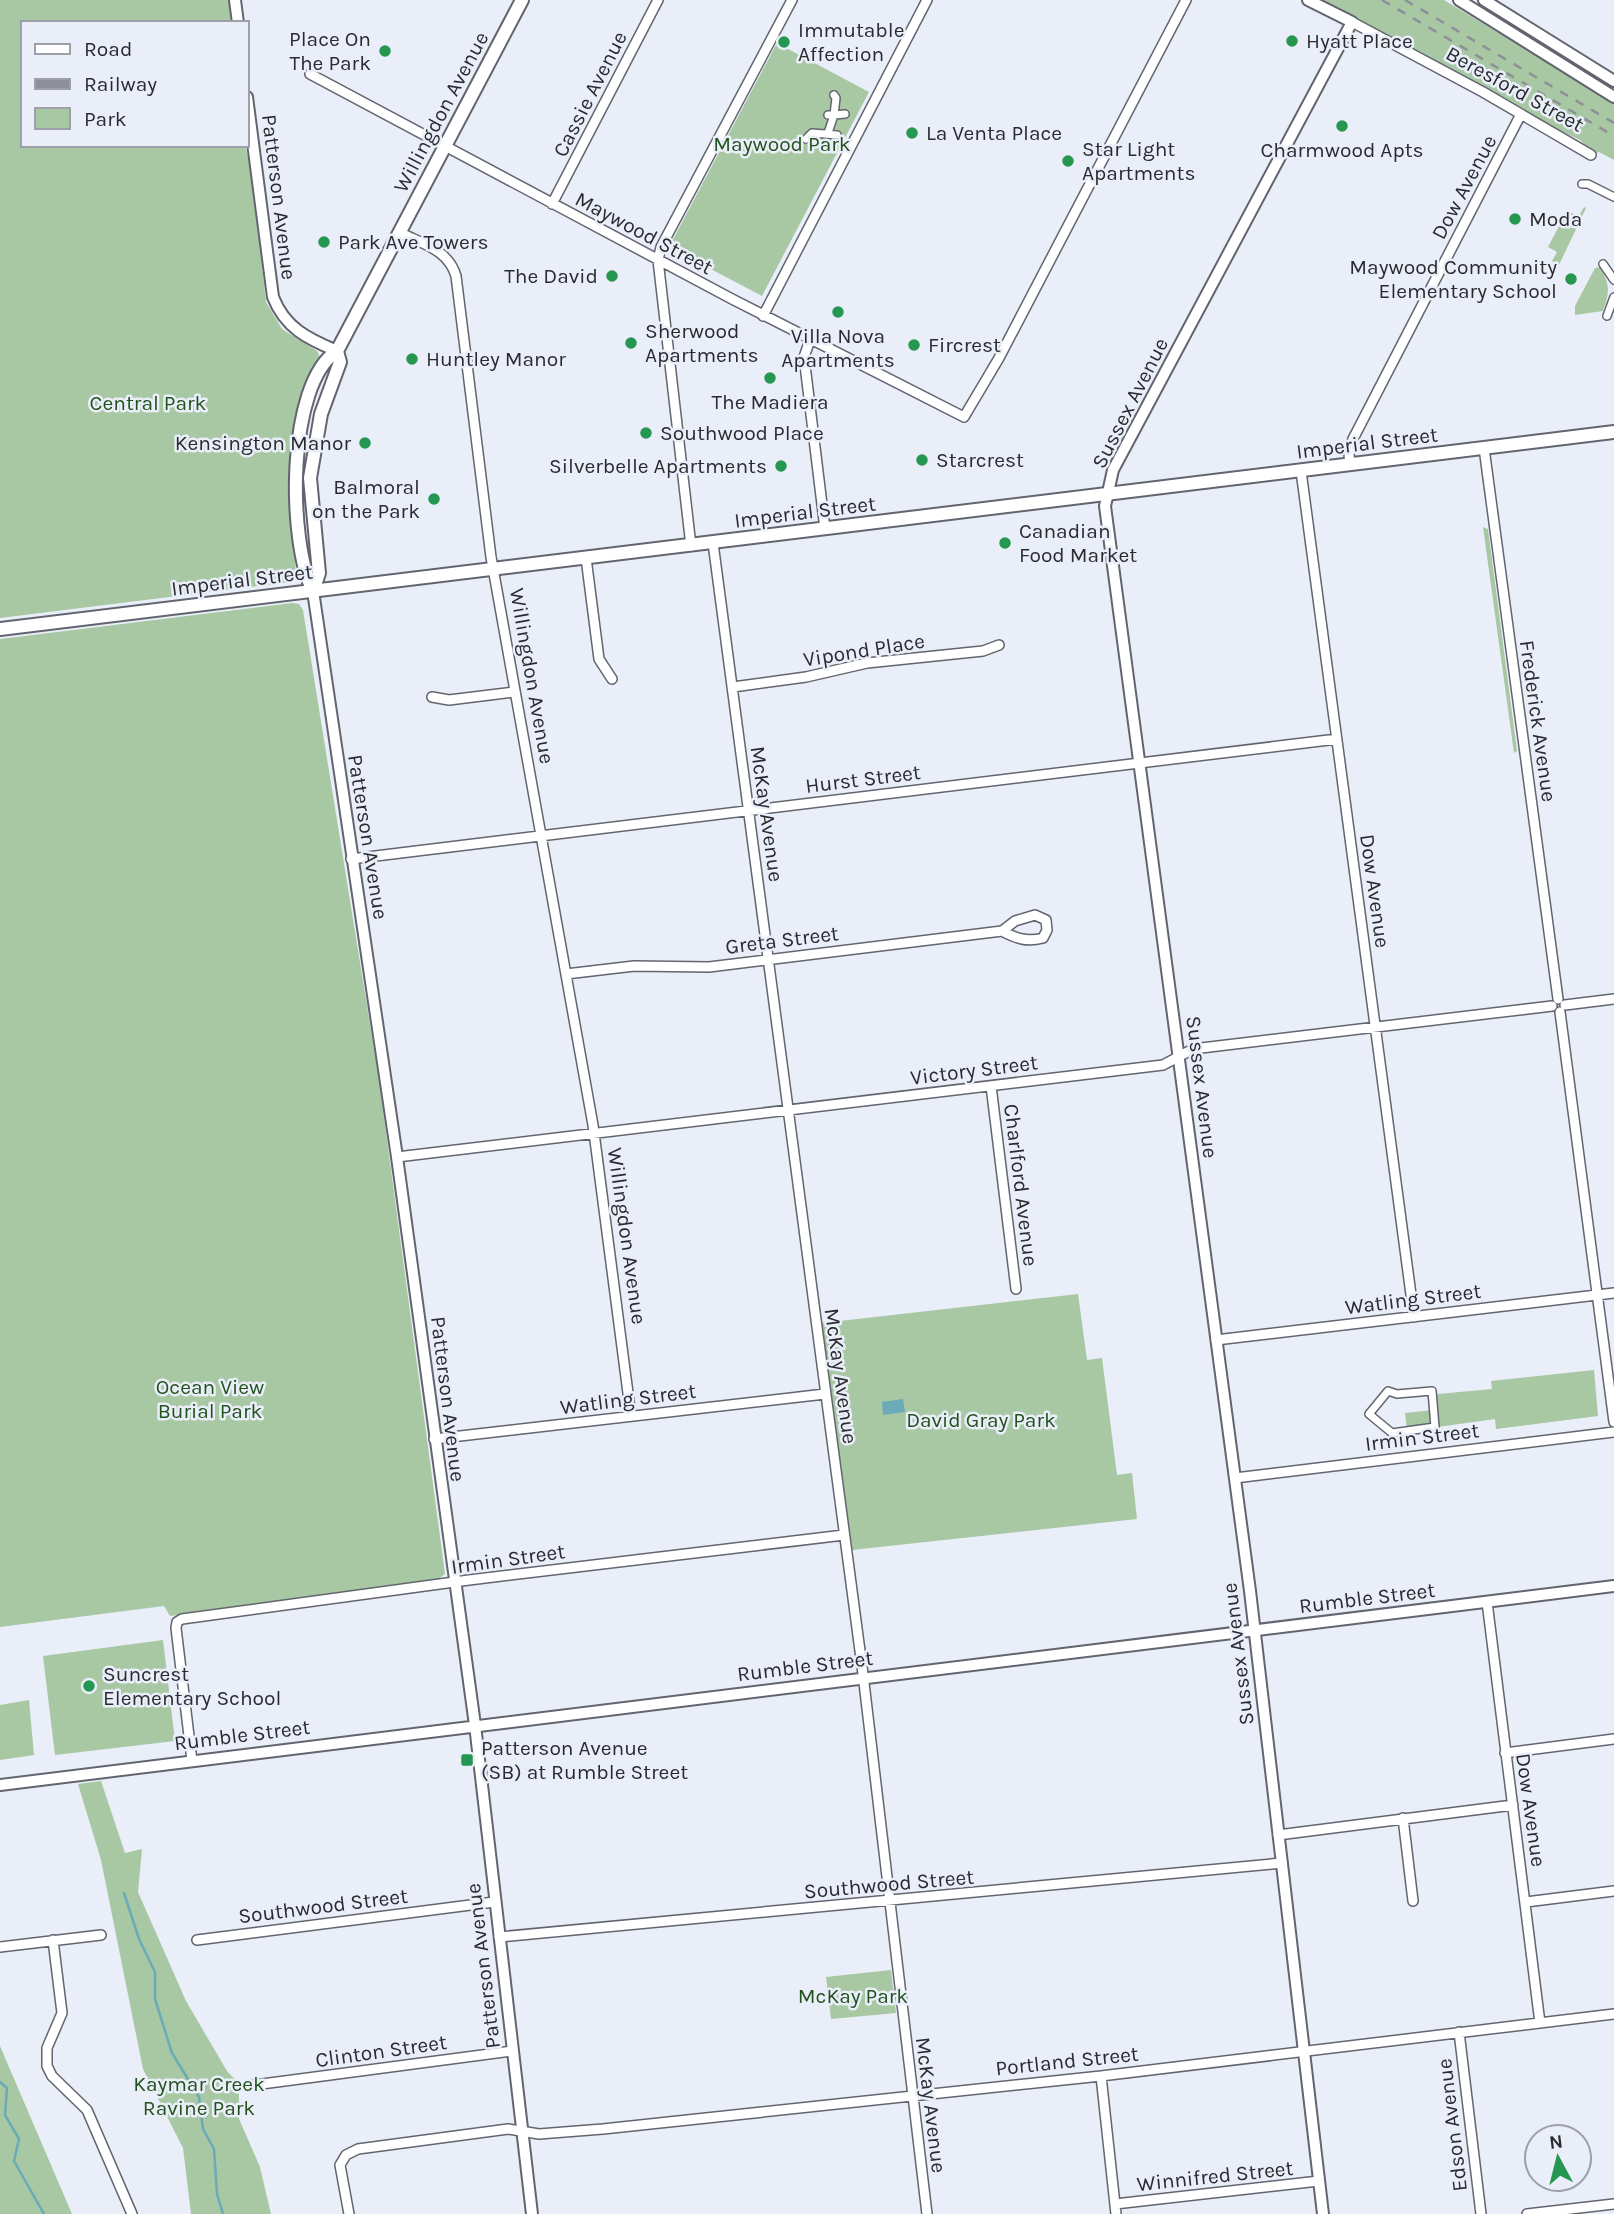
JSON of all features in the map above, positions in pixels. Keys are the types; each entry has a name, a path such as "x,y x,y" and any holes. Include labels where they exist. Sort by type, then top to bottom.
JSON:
{"main road":[{"name":"Willingdon Avenue","path":"399,232 522,0"},
{"path":"313,591 319,573 310,478 321,414 340,362 338,351 399,232"},
{"name":"Imperial Street","path":"0,629 1614,432"}],"street":[{"path":"235,0 237,21"},
{"name":"Cassie Avenue","path":"552,204 658,0"},
{"path":"691,546 658,260 667,235 792,0"},
{"path":"763,316 927,0"},
{"name":"Maywood Street","path":"310,74 763,316 964,418 1005,346 1186,0"},
{"name":"Beresford Street","path":"1308,0 1521,114 1591,155"},
{"path":"1459,0 1614,97"},
{"path":"1484,0 1614,80"},
{"name":"Sussex Avenue","path":"1323,2214 1255,1631 1106,510 1113,470 1352,22"},
{"path":"824,131 837,98"},
{"name":"Patterson Avenue","path":"248,105 272,297 284,318 298,332 338,351"},
{"path":"831,115 845,114"},
{"name":"Dow Avenue","path":"1350,465 1349,454 1353,439 1521,114"},
{"path":"808,135 824,131 838,135"},
{"path":"1583,184 1614,197"},
{"name":"Willingdon Avenue","path":"399,232 444,254 452,263 456,276 493,569 594,1134 631,1416"},
{"path":"1603,264 1614,280"},
{"path":"1607,316 1614,297"},
{"path":"810,340 804,356 825,528"},
{"name":"Frederick Avenue","path":"1484,449 1614,1422"},
{"name":"Dow Avenue","path":"1301,471 1414,1317"},
{"name":"McKay Avenue","path":"713,543 863,1678 927,2214"},
{"path":"586,558 599,659 612,679"},
{"name":"Patterson Avenue","path":"313,591 397,1157 453,1583 475,1725 532,2214"},
{"name":"Vipond Place","path":"733,687 794,679 867,663 984,651 999,645"},
{"path":"432,697 449,700 514,692"},
{"name":"Hurst Street","path":"351,859 1337,739"},
{"name":"Greta Street","path":"566,974 617,967 696,968 1002,932 1020,940 1034,940 1043,937 1048,930 1046,920 1035,915 1014,921 1002,932"},
{"name":"Victory Street","path":"397,1157 1163,1065 1193,1049 1614,999"},
{"name":"Charlford Avenue","path":"991,1086 1016,1289"},
{"name":"Watling Street","path":"1216,1340 1614,1293"},
{"path":"1388,1391 1397,1394 1432,1391 1435,1427 1392,1433 1369,1415 1388,1391"},
{"name":"Watling Street","path":"434,1439 825,1394"},
{"name":"Irmin Street","path":"1235,1478 1614,1432"},
{"name":"Irmin Street","path":"192,1761 177,1622 453,1583 844,1535"},
{"name":"Rumble Street","path":"0,1785 1614,1587"},
{"name":"Dow Avenue","path":"1487,1602 1540,2022"},
{"path":"1504,1753 1614,1739"},
{"path":"1278,1835 1513,1805"},
{"path":"1403,1818 1413,1901"},
{"name":"Southwood Street","path":"499,1937 1282,1863"},
{"path":"1526,1902 1614,1891"},
{"name":"Southwood Street","path":"197,1940 494,1902"},
{"path":"0,1947 101,1935"},
{"path":"54,1940 62,2013 47,2048 47,2066 52,2076 87,2110 132,2214"},
{"name":"Portland Street","path":"349,2214 339,2171 342,2160 351,2152 496,2131 539,2134 603,2129 1101,2076 1614,2014"},
{"name":"Edson Avenue","path":"1459,2032 1481,2214"},
{"name":"Clinton Street","path":"254,2085 512,2050"},
{"path":"1101,2076 1116,2209"},
{"name":"Winnifred Street","path":"1116,2209 1319,2181"},
{"path":"1527,2214 1614,2204"}],"green space":[{"name":"Central Park","path":"0,0 229,0 232,21 21,21 21,147 245,147 252,176 266,302 282,329 317,351 321,359 298,414 290,453 289,492 296,571 290,582 0,618"},
{"path":"1323,0 1444,0 1614,103 1614,160 1599,152 1594,154 1580,140 1527,115 1528,112"},
{"name":"Maywood Park","path":"777,43 869,92 762,296 669,247"},
{"path":"1584,207 1586,208 1559,265 1552,261 1557,252 1548,247 1567,211 1579,216"},
{"path":"1600,267 1608,288 1603,311 1575,315 1575,306 1595,268"},
{"path":"1483,527 1488,529 1517,751 1514,753"},
{"name":"Ocean View Burial Park","path":"299,604 303,610 379,1080 445,1574 433,1583 170,1616 164,1606 0,1627 0,639"},
{"name":"David Gray Park","path":"1078,1294 1087,1360 1102,1358 1117,1475 1132,1473 1137,1519 852,1550 822,1323"},
{"path":"1594,1370 1598,1416 1496,1429 1495,1419 1438,1427 1435,1398 1438,1394 1492,1389 1491,1381"},
{"path":"1433,1410 1435,1427 1407,1430 1405,1413"},
{"path":"163,1640 175,1741 55,1755 43,1656"},
{"path":"29,1700 34,1755 0,1760 0,1705"},
{"name":"Kaymar Creek Ravine Park","path":"101,1781 125,1853 142,1849 138,1892 186,2001 227,2071 239,2084 239,2119 260,2167 271,2214 191,2214 183,2148 143,2069 101,1860 78,1784"},
{"name":"McKay Park","path":"891,1970 896,2013 831,2019 826,1977"},
{"path":"0,2046 72,2214 0,2214"}],"water":[{"path":"903,1399 905,1412 883,1415 882,1402"}],"waterway":[{"path":"124,1893 139,1939 155,1972 155,1999 172,2053 199,2097 203,2129 214,2149 217,2194 223,2214"},
{"path":"0,2082 7,2088 5,2115 19,2139 14,2161 44,2214"}],"railway":[{"path":"1382,0 1614,136"},
{"path":"1405,0 1614,123"}],"place":[{"name":"Hyatt Place","path":"1292,41"},
{"name":"Immutable Affection","path":"784,42"},
{"name":"Place On The Park","path":"385,51"},
{"name":"Charmwood Apts","path":"1342,126"},
{"name":"La Venta Place","path":"912,133"},
{"name":"Star Light Apartments","path":"1068,161"},
{"name":"Moda","path":"1515,219"},
{"name":"Park Ave Towers","path":"324,242"},
{"name":"The David","path":"612,276"},
{"name":"Maywood Community Elementary School","path":"1571,279"},
{"name":"Villa Nova Apartments","path":"838,312"},
{"name":"Sherwood Apartments","path":"631,343"},
{"name":"Fircrest","path":"914,345"},
{"name":"Huntley Manor","path":"412,359"},
{"name":"The Madiera","path":"770,378"},
{"name":"Southwood Place","path":"646,433"},
{"name":"Kensington Manor","path":"365,443"},
{"name":"Starcrest","path":"922,460"},
{"name":"Silverbelle Apartments","path":"781,466"},
{"name":"Balmoral on the Park","path":"434,499"},
{"name":"Canadian Food Market","path":"1005,543"},
{"name":"Suncrest Elementary School","path":"89,1686"},
{"name":"Patterson Avenue (SB) at Rumble Street","path":"467,1760"}]}
